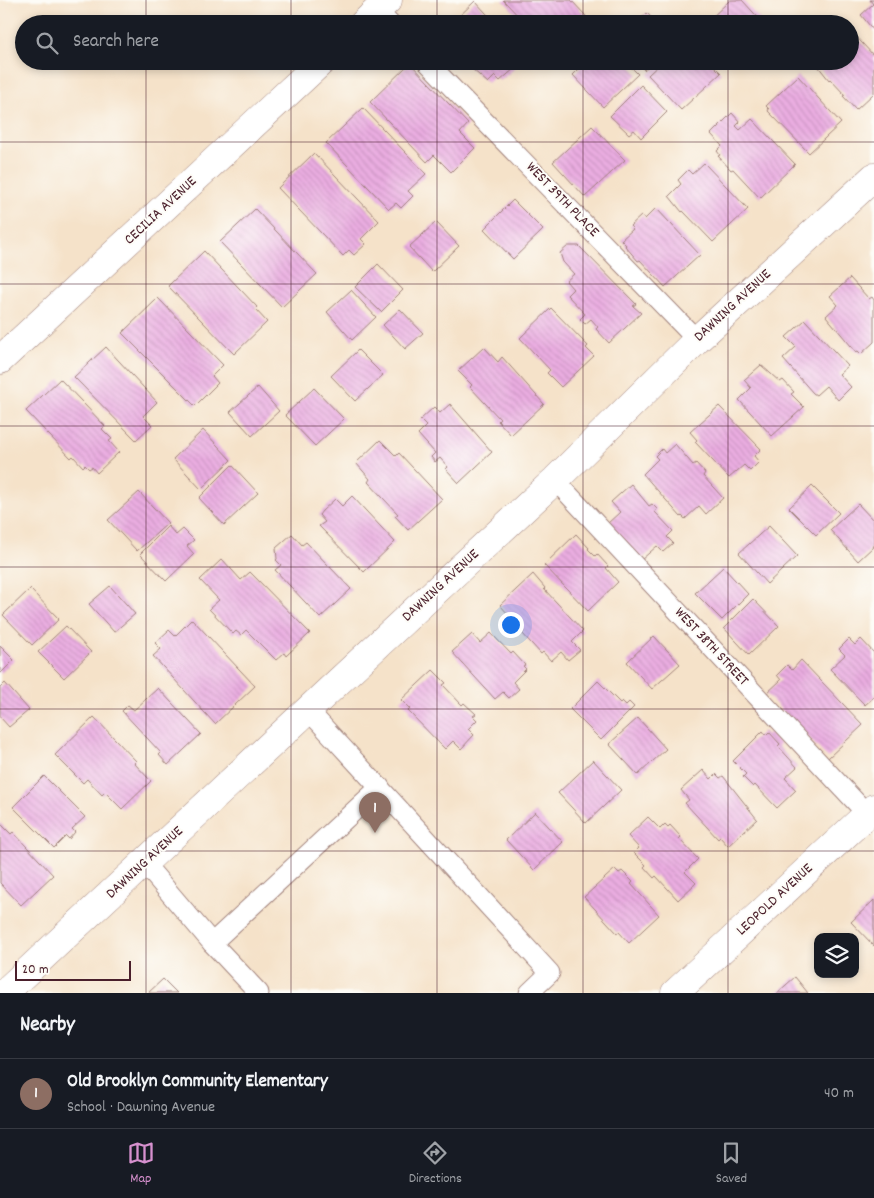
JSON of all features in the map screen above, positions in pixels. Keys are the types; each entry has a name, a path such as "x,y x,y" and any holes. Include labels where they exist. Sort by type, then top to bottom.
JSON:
{"street":[{"name":"CECILIA AVENUE","path":"0,360 312,70"},
{"name":"DAWNING AVENUE","path":"4,993 556,480 697,340 874,176"},
{"name":"LEOPOLD AVENUE","path":"675,993 870,811"}],"lane":[{"name":"WEST 39TH PLACE","path":"435,70 697,340"},
{"name":"WEST 38TH STREET","path":"556,480 870,811"},
{"path":"308,710 550,973 529,993"},
{"path":"212,943 380,787"},
{"path":"144,863 212,943 259,993"}],"building":[{"path":"503,0 571,0 585,15 517,15"},
{"path":"730,0 742,0 756,15 714,15"},
{"path":"870,0 874,0 874,31 861,15 873,4"},
{"path":"475,1 488,15 460,15"},
{"path":"859,40 874,56 874,93 856,110 843,96 845,95 821,70 859,70"},
{"path":"403,70 417,70 468,124 460,133 475,148 451,172 434,155 427,162 370,102"},
{"path":"473,70 513,70 500,81 495,76 488,83"},
{"path":"578,70 634,70 638,74 603,107 573,75"},
{"path":"653,70 718,70 721,73 681,110 648,75"},
{"path":"798,76 841,123 809,153 768,111 769,109 766,106"},
{"path":"641,85 667,112 641,138 634,130 629,134 610,116"},
{"path":"363,108 426,174 408,191 413,196 401,208 396,203 389,209 326,143"},
{"path":"732,113 740,122 736,126 740,130 752,119 795,164 760,198 718,156 720,155 717,151 722,146 711,134"},
{"path":"592,126 625,160 585,197 553,162"},
{"path":"314,153 379,221 361,239 366,244 354,255 349,250 343,256 278,188"},
{"path":"704,163 748,209 713,242 682,212 669,196 681,184 678,180 688,170 692,174"},
{"path":"513,200 543,230 513,259 484,229"},
{"path":"656,208 700,255 665,287 640,260 638,261 621,240 633,229 630,226 642,215 645,219"},
{"path":"255,209 317,274 282,307 220,242"},
{"path":"436,222 459,246 432,272 409,247"},
{"path":"568,246 579,246 636,304 633,306 641,313 609,343 596,329 598,327 591,319 585,324 580,319 585,314 567,295 573,289 566,281 574,274 563,262 560,253"},
{"path":"204,251 257,307 255,309 267,322 234,354 168,286"},
{"path":"378,264 403,290 381,312 355,287"},
{"path":"850,278 869,299 872,297 874,300 874,342 861,354 858,351 856,352 826,316 838,305 830,296"},
{"path":"351,290 376,317 352,340 327,312"},
{"path":"158,298 223,365 212,376 218,383 195,406 122,333"},
{"path":"551,308 588,346 586,348 594,356 561,387 547,373 550,370 520,338"},
{"path":"400,309 423,333 405,349 383,325"},
{"path":"805,320 848,366 839,374 851,387 838,400 826,386 816,395 813,393 783,359 796,347 786,337"},
{"path":"106,347 157,402 143,416 152,425 136,440 74,377"},
{"path":"484,347 498,362 502,357 544,404 511,435 498,421 500,419 470,387 472,385 458,371"},
{"path":"358,350 383,375 355,401 331,376"},
{"path":"761,365 780,382 783,380 794,392 791,394 804,407 772,436 739,400 751,388 744,380"},
{"path":"60,379 105,426 102,429 112,439 109,441 119,452 97,473 92,467 89,469 85,465 83,467 73,456 71,458 26,411"},
{"path":"258,387 279,411 252,436 230,412"},
{"path":"314,388 344,419 315,446 285,415"},
{"path":"450,404 492,452 459,483 446,469 448,467 440,458 435,462 431,457 435,453 418,434 426,426 420,420 434,407 440,413"},
{"path":"719,406 761,449 754,456 759,462 750,471 744,465 729,478 695,442 697,440 690,432"},
{"path":"203,430 231,460 201,489 173,459"},
{"path":"380,440 396,456 399,453 442,499 408,530 395,516 398,514 368,482 370,479 356,463"},
{"path":"675,444 693,465 696,463 705,473 703,476 723,498 706,514 699,506 685,519 681,517 643,474 658,459 655,456 662,449 665,453"},
{"path":"232,465 258,493 224,525 199,498"},
{"path":"631,484 649,506 652,504 657,509 655,512 673,531 667,537 673,543 663,552 657,546 641,560 607,524 620,512 611,502"},
{"path":"812,486 839,513 816,535 789,508"},
{"path":"139,492 168,523 137,551 108,520"},
{"path":"352,496 395,542 364,572 319,526 325,522 319,515 335,499 342,506"},
{"path":"858,504 874,521 874,546 858,561 830,530"},
{"path":"168,526 176,535 183,529 194,540 187,546 194,554 166,581 140,554"},
{"path":"769,526 797,556 767,584 739,553"},
{"path":"292,534 302,545 306,542 351,589 320,618 275,570 281,565 276,560 276,548"},
{"path":"576,534 595,556 597,554 608,566 606,568 618,582 588,611 544,565"},
{"path":"222,559 241,580 250,572 310,633 286,656 284,653 276,660 246,630 241,635 236,631 233,634 209,609 219,600 200,580"},
{"path":"723,567 748,594 722,620 695,593"},
{"path":"533,574 544,589 583,631 572,642 580,650 568,660 561,652 551,661 543,652 541,654 500,605"},
{"path":"110,586 135,614 114,632 89,604"},
{"path":"30,589 59,619 32,645 3,615"},
{"path":"753,599 779,626 749,655 724,628"},
{"path":"192,619 255,686 215,724 153,656 161,649 155,643 169,630 175,636"},
{"path":"66,626 91,652 64,678 38,652"},
{"path":"491,633 511,654 513,652 525,665 523,666 526,669 513,682 519,689 509,698 503,692 495,699 452,652 472,634 480,643"},
{"path":"654,636 680,664 652,689 627,662"},
{"path":"849,639 855,645 861,639 874,653 874,697 865,705 830,669 845,655 839,649"},
{"path":"0,646 14,660 0,674"},
{"path":"801,660 863,725 828,758 766,694 781,680 777,675 787,665 792,670"},
{"path":"433,670 446,683 443,685 462,705 464,703 476,714 473,716 477,720 468,729 474,735 461,749 453,741 445,749 408,711 410,709 401,700"},
{"path":"598,681 620,703 622,701 626,705 629,702 634,707 601,740 570,709"},
{"path":"5,683 29,710 9,727 0,717 0,688"},
{"path":"158,688 201,734 168,765 159,755 161,753 122,711 128,705 134,710"},
{"path":"94,717 136,761 134,763 151,781 122,809 105,792 102,795 87,779 83,783 55,755"},
{"path":"638,718 666,749 638,775 609,744"},
{"path":"763,731 766,735 769,732 780,744 778,746 797,767 785,778 796,790 777,808 755,785 753,787 743,777 746,774 733,761"},
{"path":"593,760 621,790 586,823 558,793"},
{"path":"703,770 711,779 716,774 720,778 723,776 757,819 728,846 720,837 718,839 685,803 689,800 681,790"},
{"path":"44,776 85,817 72,829 75,832 69,839 66,836 54,848 13,807"},
{"path":"535,812 563,842 534,870 506,840"},
{"path":"648,817 660,829 665,824 668,827 670,825 681,837 679,839 698,859 685,872 696,883 678,900 656,876 654,878 644,867 646,865 634,853 639,848 628,836"},
{"path":"0,823 11,834 13,832 53,875 21,905 0,883"},
{"path":"615,869 619,873 622,871 633,882 631,884 659,915 629,943 619,932 617,933 584,897"},
{"path":"874,900 874,946 851,922"},
{"path":"795,977 808,993 777,993"},
{"path":"163,979 177,993 148,993"}],"place":[{"name":"Old Brooklyn Community Elementary","path":"375,833"}]}
